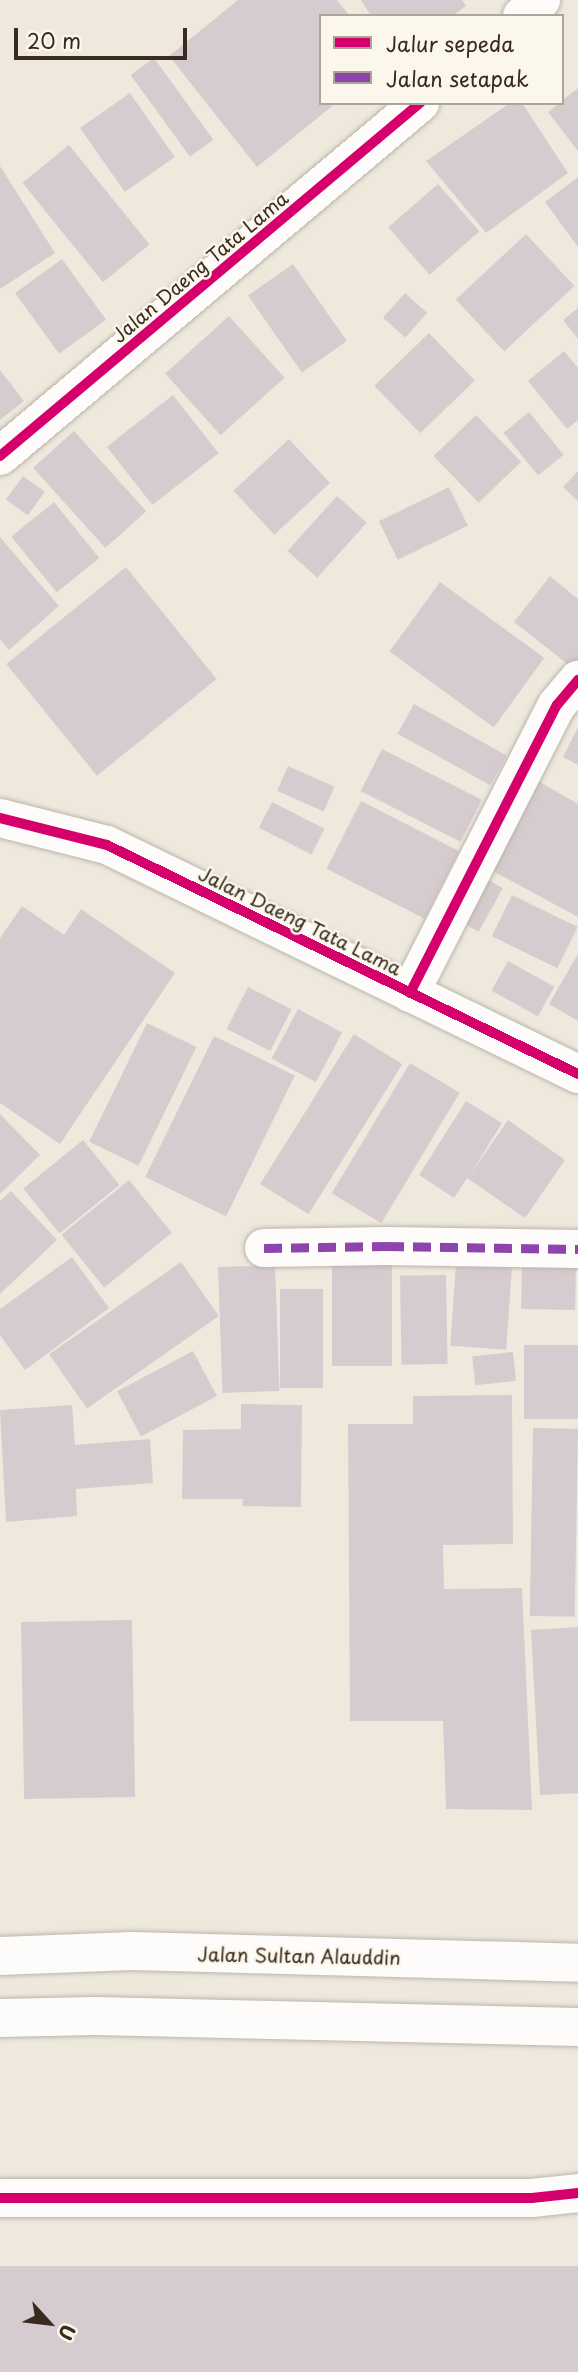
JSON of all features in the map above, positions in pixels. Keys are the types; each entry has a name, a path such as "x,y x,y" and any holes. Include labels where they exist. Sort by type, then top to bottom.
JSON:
{"main road":[{"path":"524,14 541,0"},
{"name":"Jalan Daeng Tata Lama","path":"0,456 418,105"},
{"path":"410,993 557,705 578,680"},
{"name":"Jalan Daeng Tata Lama","path":"0,818 107,845 578,1074"},
{"path":"264,1248 386,1246 578,1249"},
{"name":"Jalan Sultan Alauddin","path":"10,1956 132,1951 578,1963"},
{"path":"17,2017 578,2027"},
{"path":"0,2198 532,2198 578,2193"}],"building":[{"path":"238,0 337,0 348,14 319,14 319,105 334,105 257,167 169,56"},
{"path":"361,0 462,0 466,6 455,14 370,14"},
{"path":"154,58 213,140 190,157 131,75"},
{"path":"578,88 578,151 548,112 557,105 564,105 564,99"},
{"path":"130,93 175,157 125,192 80,128"},
{"path":"507,105 523,105 568,173 486,233 426,161"},
{"path":"69,145 150,244 103,282 22,183"},
{"path":"0,166 55,253 0,289"},
{"path":"578,177 578,247 545,202"},
{"path":"438,184 479,232 430,275 388,227"},
{"path":"526,234 574,286 504,351 456,299"},
{"path":"62,259 106,320 59,354 15,293"},
{"path":"293,264 347,341 302,373 248,296"},
{"path":"405,293 427,313 405,338 383,318"},
{"path":"578,308 578,339 563,320"},
{"path":"229,316 285,378 221,435 165,374"},
{"path":"429,333 475,380 420,433 374,386"},
{"path":"564,351 578,368 578,420 567,429 528,381"},
{"path":"0,370 24,401 0,420"},
{"path":"173,395 219,453 152,505 107,447"},
{"path":"529,412 564,455 538,476 503,433"},
{"path":"476,415 521,462 479,503 434,456"},
{"path":"74,431 146,511 105,548 33,468"},
{"path":"289,439 330,483 274,535 233,491"},
{"path":"578,471 578,501 563,487"},
{"path":"23,476 45,492 28,515 6,499"},
{"path":"449,487 468,526 398,560 379,521"},
{"path":"337,496 367,523 317,578 287,551"},
{"path":"54,502 99,558 57,593 11,537"},
{"path":"0,537 59,606 9,650 0,639"},
{"path":"126,567 217,679 97,776 6,664"},
{"path":"550,576 578,599 578,667 575,670 514,622"},
{"path":"440,582 544,658 494,727 389,652"},
{"path":"414,704 507,755 490,785 398,734"},
{"path":"578,727 578,765 563,757"},
{"path":"382,749 482,800 460,842 361,791"},
{"path":"288,766 335,787 324,811 277,791"},
{"path":"531,777 578,804 578,917 489,869"},
{"path":"361,801 459,851 425,919 326,869"},
{"path":"272,802 325,829 311,855 259,828"},
{"path":"481,876 503,888 479,932 457,920"},
{"path":"512,895 578,927 557,968 492,936"},
{"path":"22,906 64,935 81,909 175,973 60,1144 0,1103 0,938"},
{"path":"578,954 578,1021 549,1004"},
{"path":"508,961 554,987 538,1016 492,991"},
{"path":"248,987 292,1009 270,1051 227,1029"},
{"path":"298,1009 342,1032 316,1082 272,1058"},
{"path":"147,1023 196,1047 139,1166 89,1142"},
{"path":"354,1034 402,1064 309,1214 260,1184"},
{"path":"214,1036 295,1075 226,1217 145,1177"},
{"path":"410,1063 460,1093 381,1223 332,1193"},
{"path":"466,1101 502,1123 470,1175 508,1120 565,1160 525,1218 467,1178 454,1198 419,1175"},
{"path":"0,1114 40,1155 0,1194"},
{"path":"83,1140 120,1185 60,1234 23,1188"},
{"path":"129,1180 172,1233 104,1288 61,1235"},
{"path":"11,1191 57,1240 0,1294 0,1201"},
{"path":"457,1250 513,1254 506,1350 450,1346"},
{"path":"332,1254 392,1254 392,1366 332,1366"},
{"path":"72,1257 109,1308 25,1370 0,1335 0,1309"},
{"path":"522,1261 576,1262 575,1310 521,1309"},
{"path":"181,1262 219,1316 87,1408 49,1354"},
{"path":"275,1265 279,1391 222,1393 218,1267"},
{"path":"446,1275 448,1364 402,1365 400,1276"},
{"path":"280,1289 323,1289 323,1388 280,1388"},
{"path":"524,1345 578,1345 578,1419 524,1419"},
{"path":"193,1351 217,1396 141,1436 117,1391"},
{"path":"513,1352 516,1381 475,1385 472,1356"},
{"path":"512,1395 513,1544 443,1545 444,1589 522,1588 532,1810 446,1809 443,1721 350,1721 348,1424 413,1424 413,1396"},
{"path":"241,1404 302,1405 301,1507 242,1506 243,1499 182,1499 183,1430 241,1429"},
{"path":"72,1405 75,1445 150,1439 153,1483 76,1489 77,1516 6,1522 0,1410"},
{"path":"533,1428 578,1429 575,1617 530,1616"},
{"path":"132,1620 135,1797 24,1799 21,1622"},
{"path":"578,1627 578,1793 540,1795 531,1630"},
{"path":"0,2266 578,2266 578,2372 0,2372"}],"marked path":[{"path":"264,1248 386,1246 578,1249"}],"cycle path":[{"path":"0,456 418,105"},
{"path":"410,993 557,705 578,680"},
{"path":"0,818 107,845 578,1074"},
{"path":"0,2198 532,2198 578,2193"}]}
